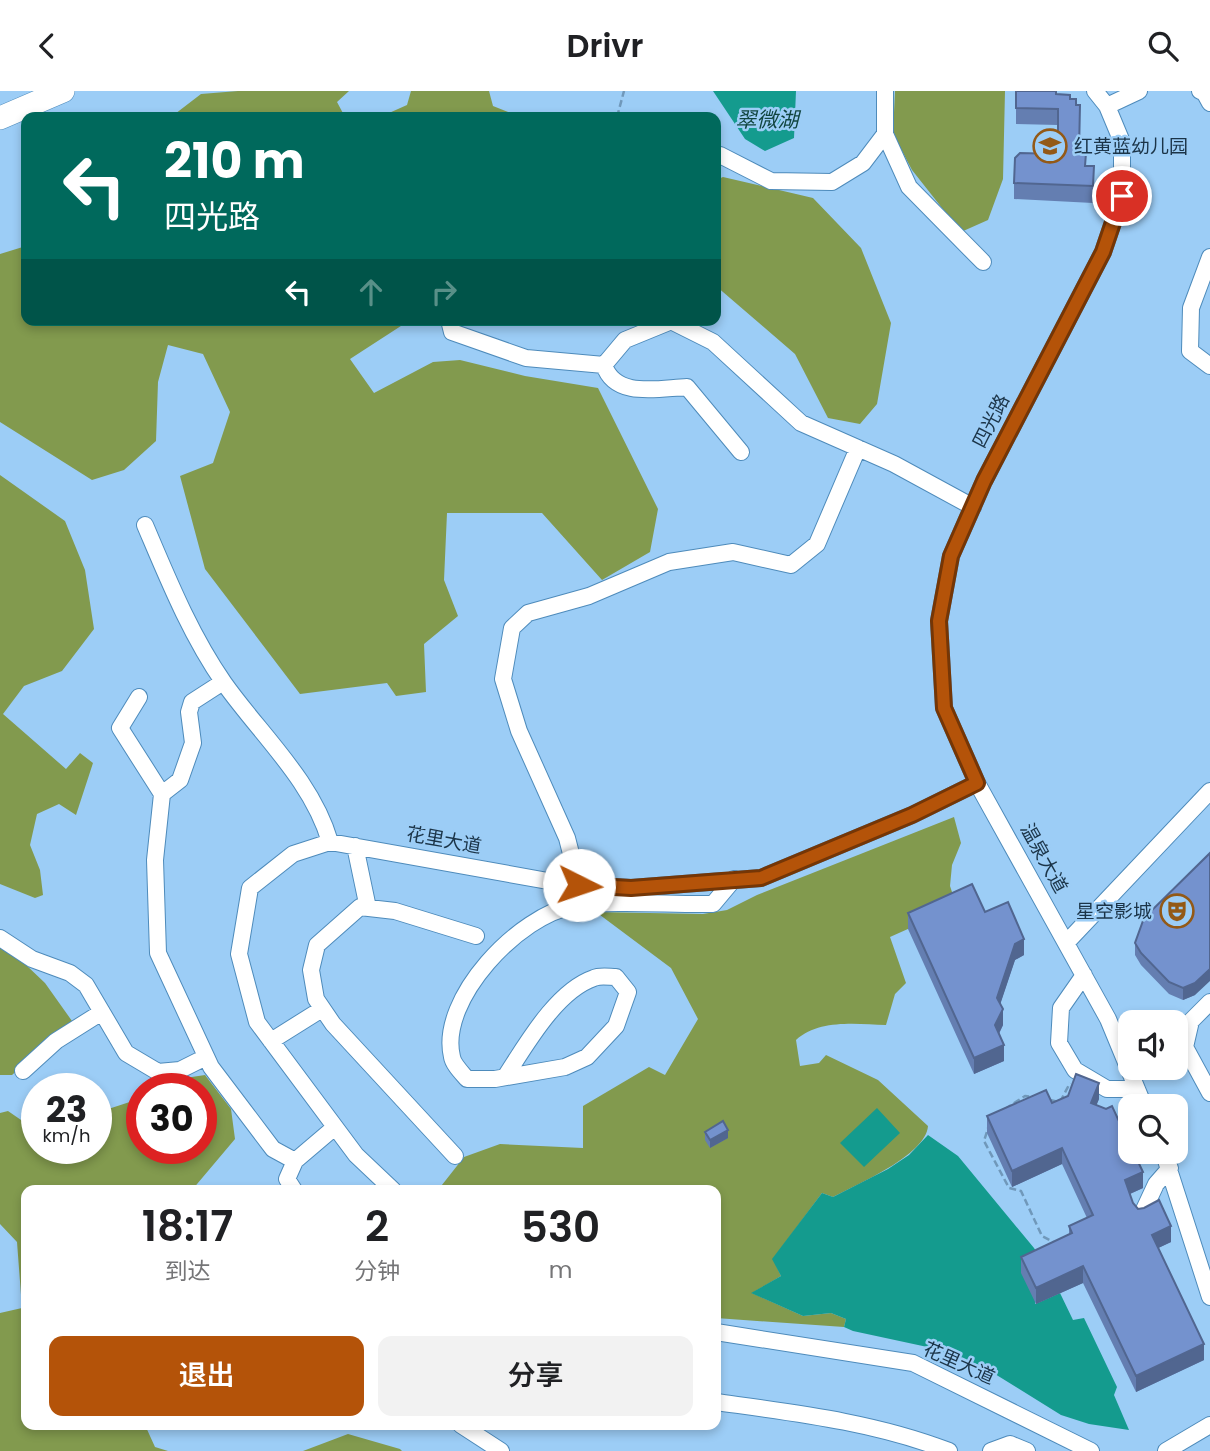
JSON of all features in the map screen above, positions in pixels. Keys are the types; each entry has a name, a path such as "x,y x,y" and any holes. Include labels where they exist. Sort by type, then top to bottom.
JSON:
{"highway":[{"path":"0,118 63,91"}],"street":[{"path":"886,91 884,134 909,187 983,261"},
{"name":"四光路","path":"977,783 944,708 939,621 951,556 973,507 1103,252 1122,196 1122,142 1107,106 1095,91"},
{"path":"1107,106 1139,91"},
{"path":"1203,91 1210,103"},
{"path":"721,156 771,181 832,182 863,163 884,134"},
{"path":"1210,257 1191,308 1190,351 1210,366"},
{"path":"450,326 452,332 526,358 604,365"},
{"path":"604,365 625,340 657,326"},
{"path":"679,326 713,342 801,423 894,464 973,507"},
{"path":"604,365 608,376 627,389 687,387 741,452"},
{"path":"579,885 567,838 519,731 503,679 512,628 528,613 589,596 669,562 733,552 791,565 817,544 858,448"},
{"path":"145,525 179,607 223,682 274,745 323,818 330,842"},
{"path":"162,794 180,780 193,743 189,712 192,702 223,682"},
{"path":"139,697 120,728 162,794 155,860 158,953 206,1057 273,1149 295,1161"},
{"name":"花里大道","path":"388,1185 356,1155 257,1022 239,954 250,888 293,855 330,842 579,885 631,888 761,878 912,815 977,783"},
{"name":"温泉大道","path":"977,783 1108,1019 1139,1094"},
{"path":"1067,943 1210,791"},
{"path":"355,846 368,908"},
{"path":"505,1077 539,1026 568,995 595,977 616,977 628,992 616,1026 587,1057 565,1067 505,1077 467,1079 452,1058 452,1024 466,989 501,950 538,918 573,906 713,904 734,879"},
{"path":"455,1156 332,1024 316,999 311,970 317,945 360,907 395,911 476,936"},
{"path":"0,938 32,959 70,973 86,985 126,1053 158,1072 180,1070 206,1057"},
{"path":"1084,975 1061,1008 1059,1043 1075,1070 1107,1089 1137,1089"},
{"path":"1210,1002 1191,1021 1185,1047 1210,1093"},
{"path":"271,1041 322,1009"},
{"path":"23,1071 55,1041 102,1012"},
{"path":"288,1185 295,1161 335,1127"},
{"path":"1168,1164 1205,1260 1209,1288"},
{"path":"1142,1214 1156,1184 1170,1168"},
{"name":"花里大道","path":"721,1333 913,1363 1091,1451"},
{"path":"721,1403 843,1420 910,1436 949,1451"},
{"path":"1166,1451 1210,1425"},
{"path":"469,1430 501,1451"},
{"path":"991,1451 1010,1444 1027,1451"}],"path":[{"path":"618,112 624,91"},
{"path":"1048,1100 1060,1102 1075,1070"},
{"path":"1036,1098 1025,1096 1006,1108 987,1124 984,1141 1009,1188 1021,1191 1042,1235 1060,1246"}],"shaded area":[{"path":"238,91 349,91 337,102 342,112 178,112 201,94"},
{"path":"411,91 489,91 493,106 508,112 391,112 407,105"},
{"path":"895,91 1005,91 1003,179 988,220 961,232 912,170 893,134"},
{"path":"721,178 813,198 861,248 891,323 877,404 860,424 828,418 795,354 721,290"},
{"path":"21,248 21,326 401,326 350,359 374,393 433,362 460,360 525,376 598,388 658,509 650,552 602,580 542,513 447,513 444,580 458,616 424,644 426,692 396,696 387,683 300,694 205,569 180,476 213,463 230,412 203,354 168,345 158,382 156,441 124,470 92,480 0,422 0,254"},
{"path":"0,475 65,521 85,570 94,629 62,671 24,686 3,714 66,769 80,753 93,763 76,815 59,804 37,814 30,845 40,870 43,895 35,898 0,884"},
{"path":"954,817 961,843 952,865 950,886 957,907 890,937 906,983 895,994 886,1025 838,1024 805,1033 796,1040 800,1066 819,1063 826,1055 878,1080 928,1126 924,1137 904,1158 833,1197 822,1193 773,1259 781,1276 752,1293 803,1316 831,1313 846,1319 844,1327 721,1318 721,1185 442,1185 464,1157 500,1144 583,1148 583,1106 649,1067 665,1075 698,1019 671,968 596,912 703,914 727,910 757,895"},
{"path":"4,944 45,983 72,1021 12,1075 0,1075 0,946"},
{"path":"217,1091 231,1109 235,1139 217,1160"},
{"path":"126,1103 126,1164 214,1164 196,1185 21,1185 21,1295 17,1242 0,1224 0,1113 8,1111 21,1120 21,1164 112,1164 112,1108"},
{"path":"21,1308 21,1430 147,1430 155,1447 168,1451 0,1451 0,1313"},
{"path":"348,1434 400,1449 402,1451 303,1451"}],"water":[{"name":"翠微湖","path":"713,91 796,91 794,138 765,151 745,139"},
{"path":"877,1108 900,1133 864,1167 840,1143"},
{"path":"928,1135 958,1156 1034,1248 1043,1263 1035,1304 1060,1293 1073,1320 1084,1318 1117,1387 1114,1395 1129,1430 1089,1424 1061,1415 982,1366 932,1348 853,1331 844,1327 846,1319 831,1313 803,1316 751,1293 781,1276 772,1259 822,1193 833,1197 888,1169 909,1155"}],"building":[{"path":"1016,91 1056,91 1056,94 1070,95 1070,99 1076,99 1076,105 1080,105 1079,152 1086,153 1085,166 1094,166 1093,186 1014,183 1015,158 1020,153 1058,154 1058,109 1016,108"},
{"path":"1210,853 1210,969 1195,983 1183,988 1169,982 1135,943 1144,918"},
{"path":"972,884 985,912 1008,902 1024,939 1015,944 997,998 1003,1009 995,1025 1004,1045 974,1058 908,913"},
{"path":"1076,1074 1099,1083 1091,1103 1106,1109 1112,1106 1118,1119 1118,1164 1139,1164 1143,1172 1125,1180 1133,1203 1138,1209 1159,1200 1171,1226 1152,1235 1204,1344 1136,1376 1083,1266 1036,1288 1021,1257 1072,1233 1069,1226 1093,1215 1062,1148 1012,1171 987,1116 1046,1090 1052,1103 1068,1096"},
{"path":"723,1121 728,1130 710,1140 705,1132"}],"place":[{"name":"红黄蓝幼儿园","path":"1050,146"},
{"name":"星空影城","path":"1177,911"}],"route":[{"path":"579,885 631,888 761,878 912,815 977,783 944,708 939,621 951,556 984,481 1103,252 1122,196"}]}
